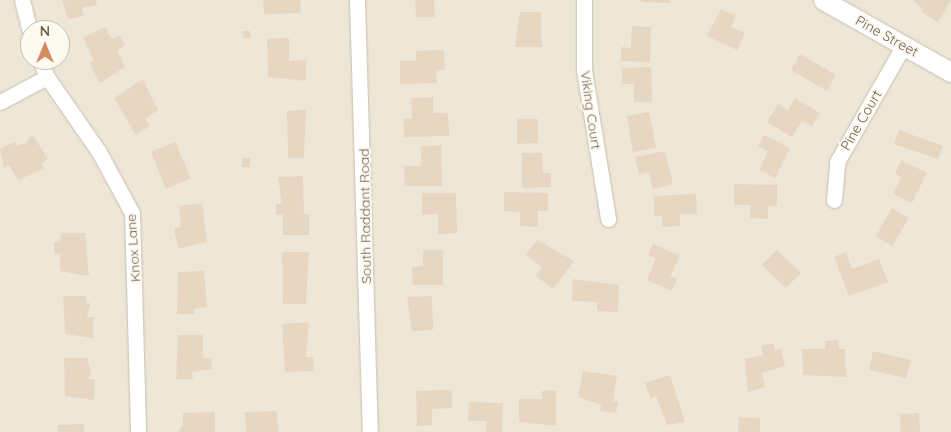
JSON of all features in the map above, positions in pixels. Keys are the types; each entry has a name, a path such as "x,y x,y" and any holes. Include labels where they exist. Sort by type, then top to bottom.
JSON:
{"street":[{"path":"22,0 27,20"},
{"name":"South Raddant Road","path":"357,0 370,432"},
{"name":"Viking Court","path":"584,0 584,70 608,219"},
{"name":"Pine Street","path":"824,0 951,72"},
{"name":"Pine Court","path":"834,200 837,162 904,46"},
{"name":"Knox Lane","path":"44,70 99,152 132,213 138,432"},
{"path":"0,102 47,77"}],"shaded area":[{"path":"0,0 951,0 951,432 0,432"}],"building":[{"path":"62,0 96,0 97,5 82,8 84,16 68,19"},
{"path":"263,0 300,0 301,13 264,14"},
{"path":"415,0 434,0 435,17 416,17"},
{"path":"641,0 670,0 670,3 641,2"},
{"path":"913,0 951,0 938,22 921,12 923,9"},
{"path":"721,9 736,16 731,27 745,33 737,50 707,36"},
{"path":"520,12 541,12 542,47 515,47"},
{"path":"632,26 651,27 650,62 621,61 621,47 631,48"},
{"path":"105,27 112,39 120,35 125,46 117,50 125,67 100,83 89,63 94,60 83,38"},
{"path":"243,31 250,31 251,38 243,38"},
{"path":"289,38 289,61 306,60 306,81 268,77 267,39"},
{"path":"444,50 445,70 436,70 437,83 400,84 400,61 416,61 416,51"},
{"path":"800,54 836,75 827,91 791,70"},
{"path":"651,67 652,102 634,102 634,84 622,84 622,68"},
{"path":"143,79 158,110 145,119 150,126 136,135 114,98"},
{"path":"433,97 433,113 448,113 449,136 404,137 403,119 412,118 411,98"},
{"path":"795,98 820,113 812,126 802,121 792,137 767,122 778,104 788,110"},
{"path":"306,110 304,158 288,158 287,111"},
{"path":"649,112 656,148 633,152 627,116"},
{"path":"517,119 538,119 538,143 517,144"},
{"path":"899,130 943,146 938,159 894,144"},
{"path":"32,134 48,159 41,163 44,169 18,180 9,165 4,168 0,149 15,142 17,146 26,143"},
{"path":"764,135 790,148 775,178 759,170 768,151 758,146"},
{"path":"175,142 191,178 166,189 151,152"},
{"path":"441,145 442,186 405,186 404,166 421,166 421,146"},
{"path":"665,151 673,184 653,189 649,172 639,174 635,157"},
{"path":"522,153 542,153 543,173 551,173 551,187 522,188"},
{"path":"242,158 250,158 250,167 242,167"},
{"path":"901,160 927,173 912,203 893,194 901,177 895,173"},
{"path":"303,176 304,214 309,214 309,235 283,235 283,215 276,215 276,204 282,204 278,177"},
{"path":"734,184 777,185 777,206 768,206 768,219 750,218 750,205 734,205"},
{"path":"504,192 548,193 548,211 538,211 538,227 520,226 520,212 504,211"},
{"path":"422,193 456,193 457,233 438,234 438,214 422,215"},
{"path":"696,194 697,214 680,214 680,226 662,227 662,216 654,216 654,196"},
{"path":"202,203 207,242 178,249 174,228 181,227 179,206"},
{"path":"892,208 909,218 892,246 876,236"},
{"path":"62,233 85,233 89,276 60,271 60,254 55,254 54,242 59,242"},
{"path":"537,240 574,261 553,289 536,276 542,267 526,255"},
{"path":"653,244 680,256 670,276 677,279 672,291 647,280 656,258 648,255"},
{"path":"423,250 443,250 443,285 413,285 412,267 423,266"},
{"path":"777,250 801,273 786,288 762,265"},
{"path":"282,252 309,252 306,304 283,304"},
{"path":"846,252 852,269 879,259 888,282 849,296 834,257"},
{"path":"204,271 207,307 194,309 194,314 177,314 178,272"},
{"path":"573,279 619,285 618,312 597,311 597,302 572,301"},
{"path":"63,296 86,296 86,303 90,303 87,317 94,317 93,338 65,334"},
{"path":"432,296 433,330 412,331 407,297"},
{"path":"309,322 306,357 313,357 314,371 285,372 282,324"},
{"path":"178,335 203,335 203,358 211,358 212,369 192,372 193,379 176,379"},
{"path":"838,340 839,349 845,349 846,377 803,375 802,349 825,349 825,341"},
{"path":"773,343 775,350 781,348 785,366 762,373 765,387 748,392 745,359 763,355 761,346"},
{"path":"873,351 911,360 906,378 869,370"},
{"path":"64,358 87,358 91,373 88,379 95,379 94,400 65,396"},
{"path":"583,371 617,376 613,401 618,402 616,413 600,411 601,405 578,397"},
{"path":"670,375 685,422 667,425 656,396 651,399 645,383"},
{"path":"452,390 452,408 432,409 432,425 417,426 416,391"},
{"path":"556,390 556,426 519,422 519,399 542,399 542,391"},
{"path":"469,402 503,403 502,432 486,432 487,421 468,421"},
{"path":"277,411 278,432 246,432 245,412"},
{"path":"215,412 215,432 178,432 183,425 183,413"},
{"path":"919,413 920,432 901,432 900,414"},
{"path":"739,417 760,418 760,432 738,432"},
{"path":"84,424 84,432 58,432 58,425"}]}
